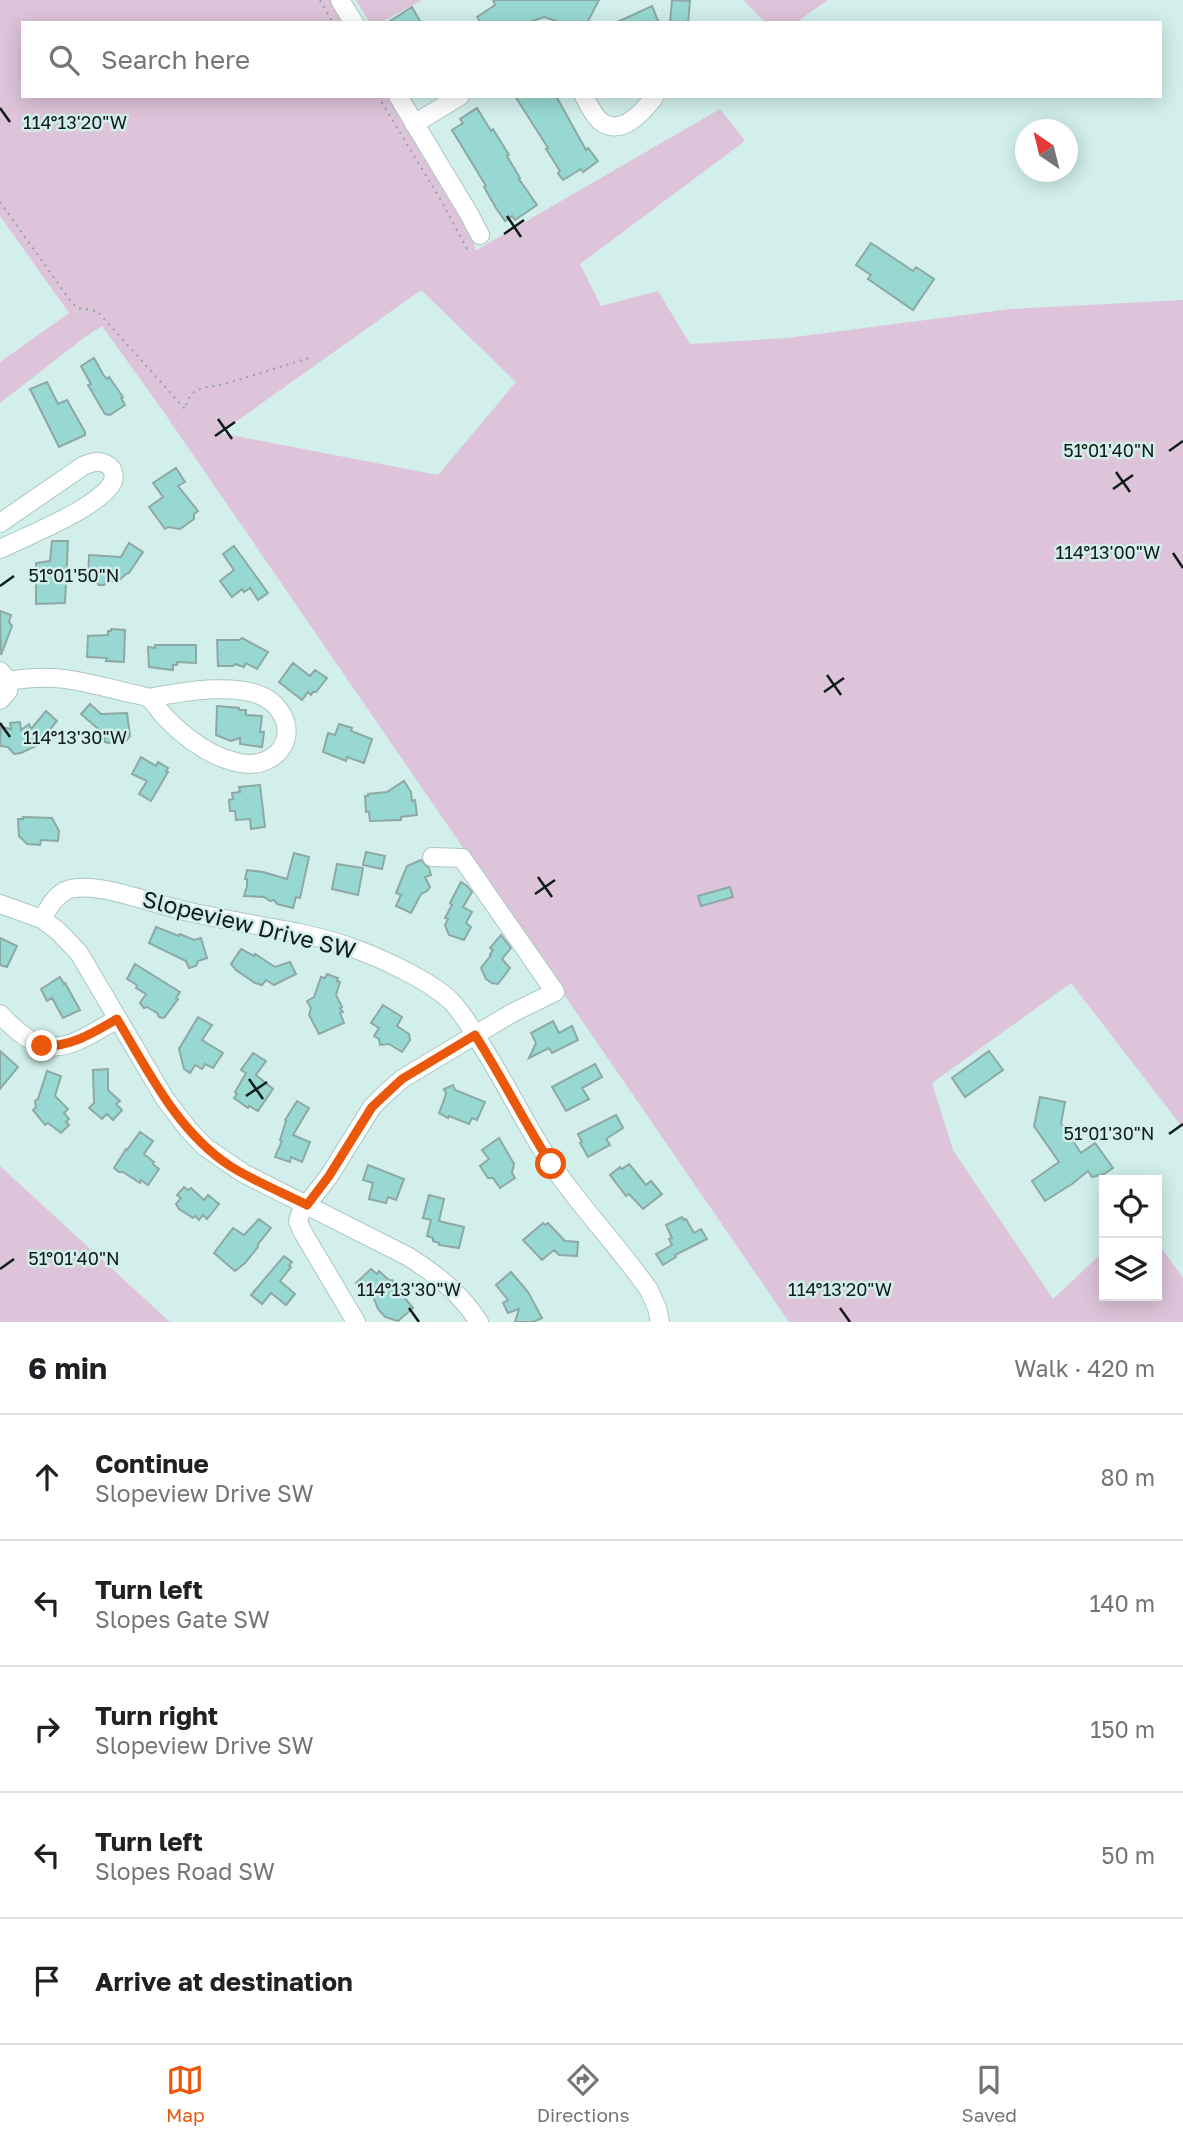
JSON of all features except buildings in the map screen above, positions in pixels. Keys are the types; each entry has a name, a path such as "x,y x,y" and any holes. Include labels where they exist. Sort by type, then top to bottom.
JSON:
{"street":[{"path":"340,0 353,21"},
{"path":"399,98 480,235"},
{"path":"414,124 457,98"},
{"path":"585,98 600,121 618,127 631,121 653,98"},
{"path":"0,523 83,466 97,461 112,469 114,478 99,497 75,512 0,549"},
{"path":"0,700 8,691 5,676 59,677 149,698 178,693 235,690 269,699 281,711 287,723 287,735 274,757 258,764 219,757 180,732 149,698"},
{"path":"356,1322 302,1231 299,1217 329,1176 372,1107 402,1079 514,1012 555,992 462,858 432,857"},
{"name":"Slopeview Drive SW","path":"42,919 59,895 68,889 82,888 138,898 175,909 310,935 351,947 437,991 451,1001 497,1068 551,1164 649,1290 660,1322"},
{"path":"0,904 42,919 79,953 165,1099 205,1147 243,1173 429,1270 460,1297 479,1322"},
{"path":"0,1014 20,1034 42,1046 55,1047 72,1043 117,1019"}],"path":[{"path":"320,0 332,21"},
{"path":"379,98 467,249"},
{"path":"0,202 72,303 78,308 97,311 185,409 188,399 202,387 225,384 312,357"}],"shaded area":[{"path":"0,0 330,0 342,21 21,21 21,98 388,98 474,240 475,251 720,109 745,141 580,264 601,306 658,291 690,344 787,338 1010,309 1183,300 1183,1128 1071,983 932,1083 953,1150 1053,1299 1099,1256 1099,1301 1162,1301 1162,1249 1183,1278 1183,1322 789,1322 102,326 0,403 0,362 69,313 0,216","holes":["421,290 516,382 438,475 220,433"]},
{"path":"356,0 422,0 384,21 369,21"},
{"path":"743,0 828,0 798,21 764,21"},
{"path":"0,1166 170,1322 0,1322"}],"route":[{"path":"42,1046 55,1047 72,1043 117,1019 165,1099 205,1147 243,1173 307,1205 329,1176 372,1107 402,1079 475,1035 497,1068 551,1164"}]}
